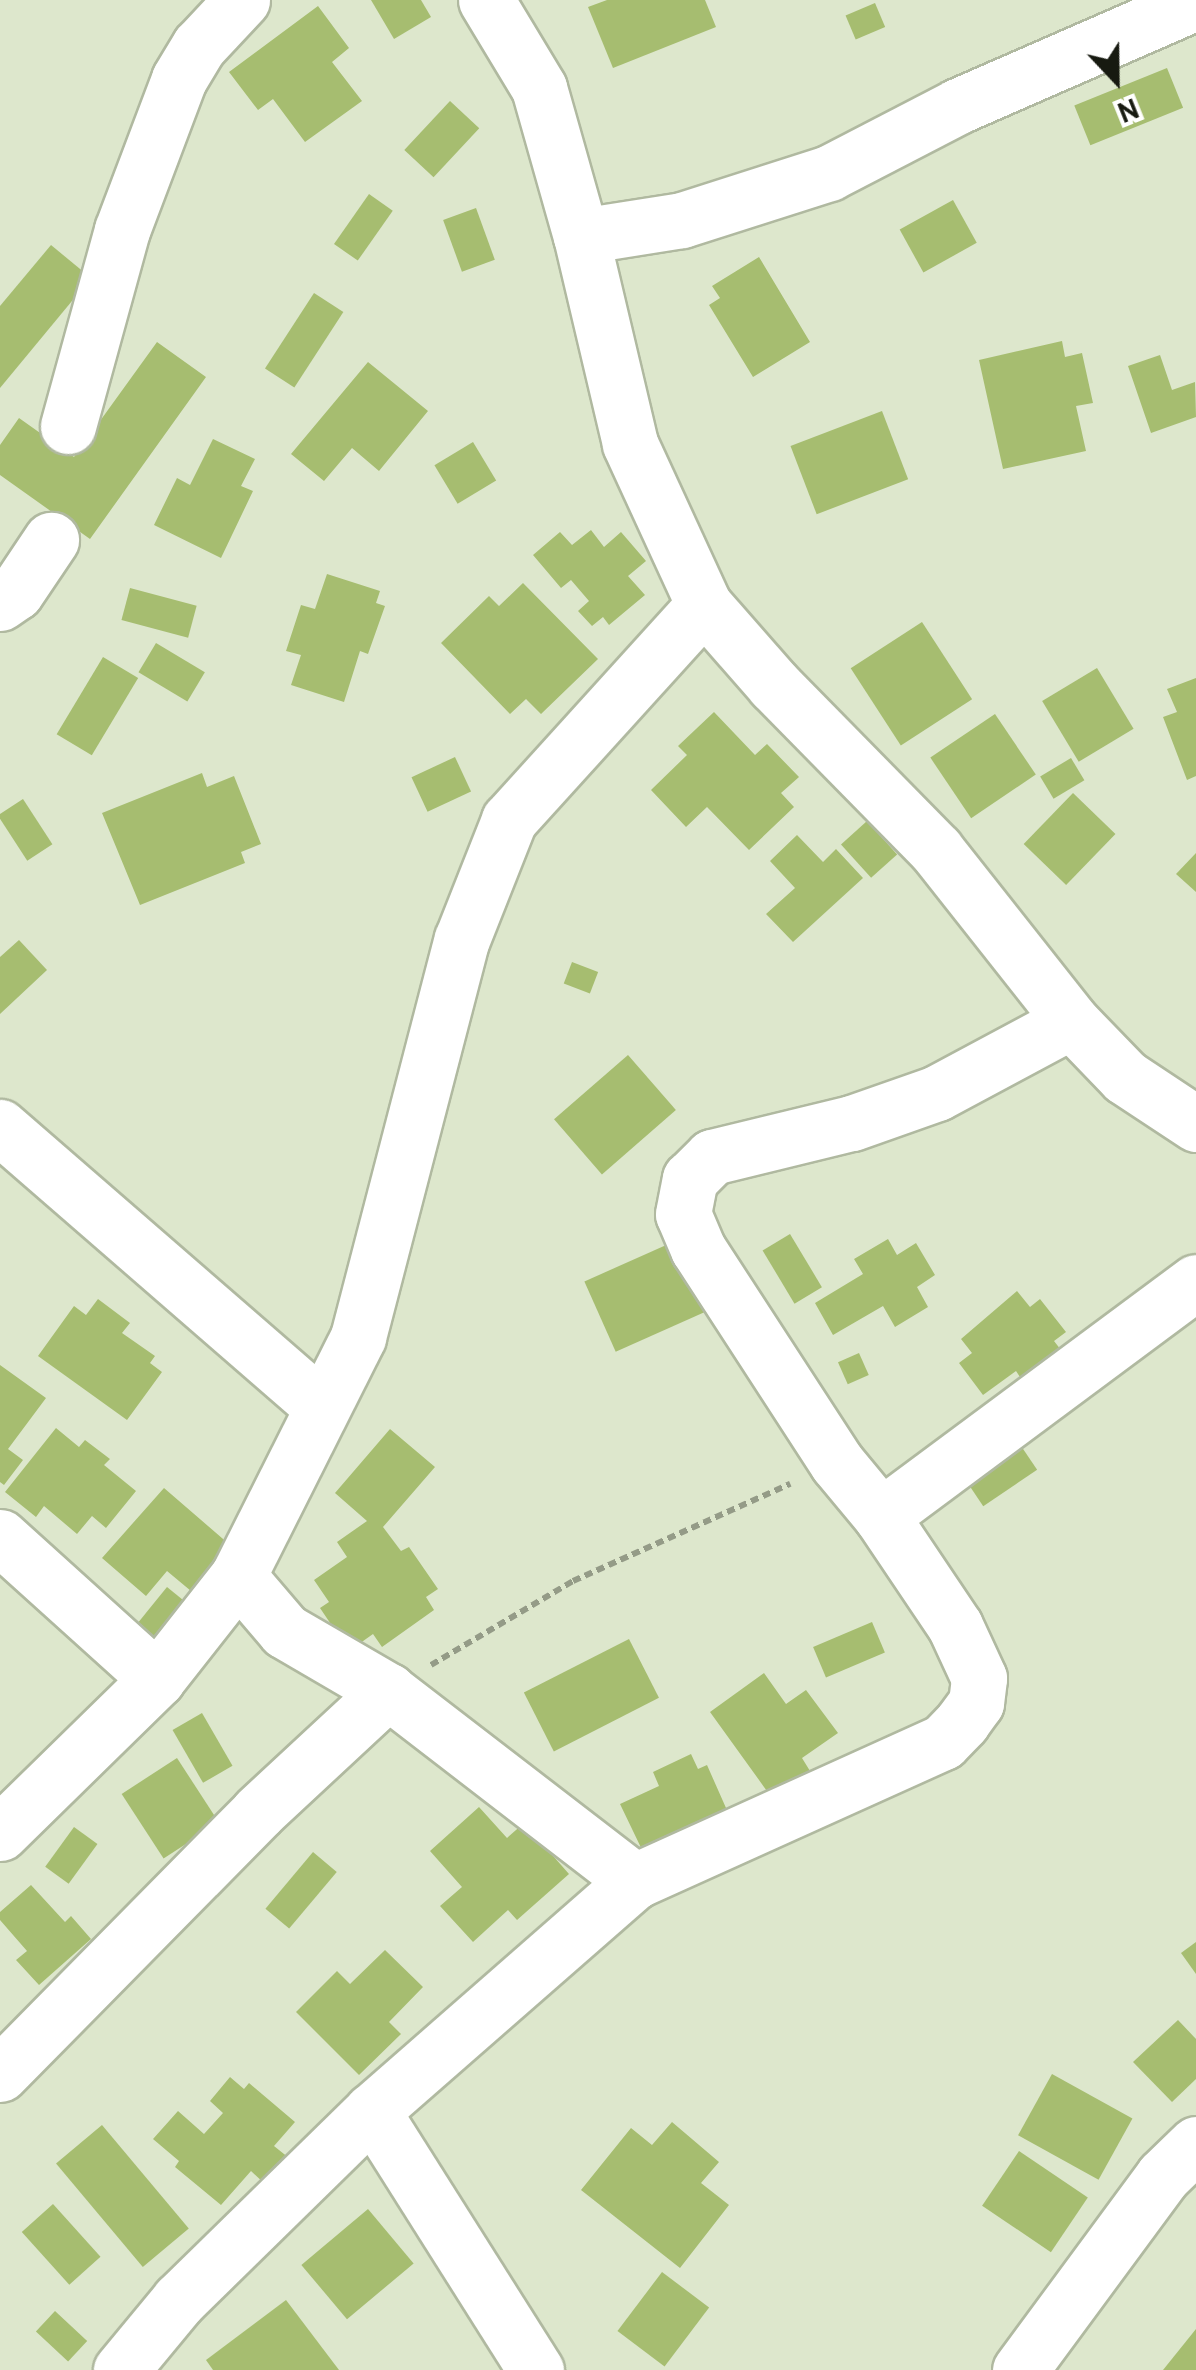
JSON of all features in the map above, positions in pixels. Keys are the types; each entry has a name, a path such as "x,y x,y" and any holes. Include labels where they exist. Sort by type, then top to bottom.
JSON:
{"street":[{"path":"68,426 122,230 179,79 198,46 242,0"},
{"path":"486,0 538,88 581,236 630,444 704,605 774,684 936,850 1071,1021 1125,1078 1196,1124"},
{"path":"581,236 682,220 829,173 1010,82 1196,2"},
{"path":"5,608 51,540"},
{"path":"0,1833 157,1679 238,1576 358,1338 462,940 510,820 704,605"},
{"path":"121,2370 179,2300 372,2111 635,1881 942,1742 976,1703 979,1678 955,1626 882,1516 837,1463 698,1250 683,1214 690,1179 712,1157 852,1124 936,1093 1071,1021"},
{"path":"0,1127 321,1406"},
{"path":"882,1516 1196,1282"},
{"path":"0,1537 157,1679"},
{"path":"238,1576 286,1632 388,1690 635,1881"},
{"path":"0,2074 258,1812 388,1690"},
{"path":"372,2111 536,2370"},
{"path":"1020,2370 1163,2176 1196,2144"}],"path":[{"path":"388,1690 573,1581 837,1463"}],"building":[{"path":"371,0 421,0 431,17 394,39"},
{"path":"607,0 705,0 716,27 613,68 588,7"},
{"path":"875,3 885,27 856,39 846,16"},
{"path":"318,6 349,48 332,62 362,101 305,142 273,99 258,110 229,72"},
{"path":"1167,68 1183,108 1090,145 1074,105"},
{"path":"450,101 479,128 434,177 404,150"},
{"path":"369,194 393,211 358,261 334,244"},
{"path":"953,200 977,243 923,272 900,230"},
{"path":"476,208 495,260 462,272 443,220"},
{"path":"51,245 91,278 0,388 0,306"},
{"path":"759,257 810,342 753,377 709,305 720,298 712,286"},
{"path":"314,293 343,312 294,388 265,368"},
{"path":"1062,341 1065,357 1082,353 1093,403 1076,406 1086,451 1003,469 979,360"},
{"path":"157,342 206,377 90,539 0,475 0,445 19,418 74,457"},
{"path":"1160,355 1172,390 1195,382 1196,417 1151,433 1128,366"},
{"path":"368,362 428,411 379,471 352,448 324,481 291,454"},
{"path":"882,411 908,479 817,514 791,446"},
{"path":"213,439 255,459 241,486 253,491 221,558 154,525 177,478 190,485"},
{"path":"473,442 496,481 458,504 434,465"},
{"path":"591,530 604,547 621,532 646,561 628,576 645,595 609,625 603,617 592,626 578,611 589,601 571,580 561,588 533,555 560,532 572,545"},
{"path":"327,574 380,591 376,603 385,606 368,654 360,651 344,702 291,685 301,655 286,651 301,605 315,609"},
{"path":"523,583 598,659 541,714 526,699 510,714 441,643 489,596 499,606"},
{"path":"130,588 197,606 188,638 121,620"},
{"path":"922,622 972,699 901,745 851,668"},
{"path":"156,643 205,672 187,702 138,672"},
{"path":"103,657 138,678 92,755 57,734"},
{"path":"1097,668 1134,729 1079,762 1042,701"},
{"path":"1196,678 1196,776 1187,780 1163,717 1177,712 1167,689"},
{"path":"714,712 755,755 767,744 799,777 781,793 794,807 749,850 707,807 686,827 651,790 687,755 678,746"},
{"path":"995,714 1036,775 971,818 930,758"},
{"path":"455,757 471,791 428,812 411,777"},
{"path":"1071,758 1084,780 1054,799 1040,777"},
{"path":"202,773 207,787 234,776 261,844 241,852 245,863 140,905 102,813"},
{"path":"1073,793 1115,834 1066,885 1024,844"},
{"path":"23,799 52,844 27,861 0,819 0,814"},
{"path":"867,821 897,854 871,878 841,844"},
{"path":"797,835 823,862 836,849 863,878 793,942 766,914 795,888 770,861"},
{"path":"1196,853 1196,892 1176,874"},
{"path":"19,940 47,970 0,1014 0,957"},
{"path":"572,962 598,972 590,994 564,983"},
{"path":"628,1055 676,1110 602,1174 554,1119"},
{"path":"790,1234 822,1287 795,1304 763,1250"},
{"path":"888,1239 897,1255 916,1243 935,1275 917,1287 928,1307 895,1327 883,1306 833,1335 815,1303 863,1274 854,1259"},
{"path":"673,1242 704,1312 616,1352 584,1281"},
{"path":"1017,1291 1030,1307 1040,1299 1066,1332 1054,1341 1061,1350 1022,1380 1016,1371 983,1395 959,1363 972,1353 961,1339"},
{"path":"98,1299 130,1323 122,1333 155,1356 150,1363 162,1372 127,1420 38,1356 74,1306 86,1315"},
{"path":"859,1353 869,1375 848,1384 838,1362"},
{"path":"0,1365 46,1398 8,1449 23,1460 4,1485 0,1482"},
{"path":"56,1428 79,1447 85,1440 110,1459 104,1465 136,1491 106,1528 92,1516 77,1534 44,1506 36,1517 5,1492"},
{"path":"390,1429 435,1467 383,1527 401,1551 409,1547 438,1589 426,1597 434,1610 382,1647 373,1634 349,1651 320,1608 329,1602 314,1580 347,1557 337,1542 367,1521 335,1493"},
{"path":"1017,1440 1037,1470 983,1506 963,1476"},
{"path":"164,1488 230,1545 191,1591 167,1571 146,1596 102,1558"},
{"path":"167,1587 197,1611 154,1664 124,1640"},
{"path":"872,1622 885,1652 826,1677 813,1647"},
{"path":"629,1639 659,1698 554,1751 524,1693"},
{"path":"764,1673 786,1704 806,1690 838,1733 802,1758 810,1771 772,1798 710,1712"},
{"path":"202,1713 232,1766 203,1783 173,1730"},
{"path":"691,1754 698,1769 707,1765 730,1817 645,1856 620,1804 659,1786 653,1772"},
{"path":"177,1758 219,1823 164,1859 122,1794"},
{"path":"479,1807 507,1838 524,1823 569,1874 517,1920 508,1910 473,1942 440,1906 462,1887 430,1851"},
{"path":"74,1827 97,1844 69,1884 45,1867"},
{"path":"313,1852 337,1872 289,1929 265,1909"},
{"path":"31,1885 65,1922 71,1916 91,1939 39,1985 16,1960 27,1951 0,1920 0,1912"},
{"path":"1196,1942 1196,1974 1181,1953"},
{"path":"385,1950 423,1987 389,2022 401,2034 359,2075 296,2012 337,1971 350,1984"},
{"path":"1178,2020 1196,2039 1196,2079 1172,2102 1133,2062"},
{"path":"1052,2074 1132,2119 1099,2180 1018,2135"},
{"path":"230,2077 244,2089 249,2083 295,2122 274,2146 289,2158 266,2185 251,2171 221,2205 175,2167 179,2161 153,2139 178,2111 204,2134 223,2113 210,2101"},
{"path":"672,2122 719,2162 701,2183 729,2205 680,2268 581,2190 631,2128 652,2145"},
{"path":"102,2125 189,2228 143,2267 56,2164"},
{"path":"1019,2151 1088,2197 1051,2252 982,2206"},
{"path":"53,2204 101,2257 69,2285 22,2232"},
{"path":"368,2209 414,2263 347,2319 301,2265"},
{"path":"662,2272 709,2308 665,2367 617,2331"},
{"path":"286,2300 339,2370 213,2370 206,2360"},
{"path":"55,2311 87,2341 68,2361 36,2331"},
{"path":"1196,2329 1196,2370 1163,2370"}]}
